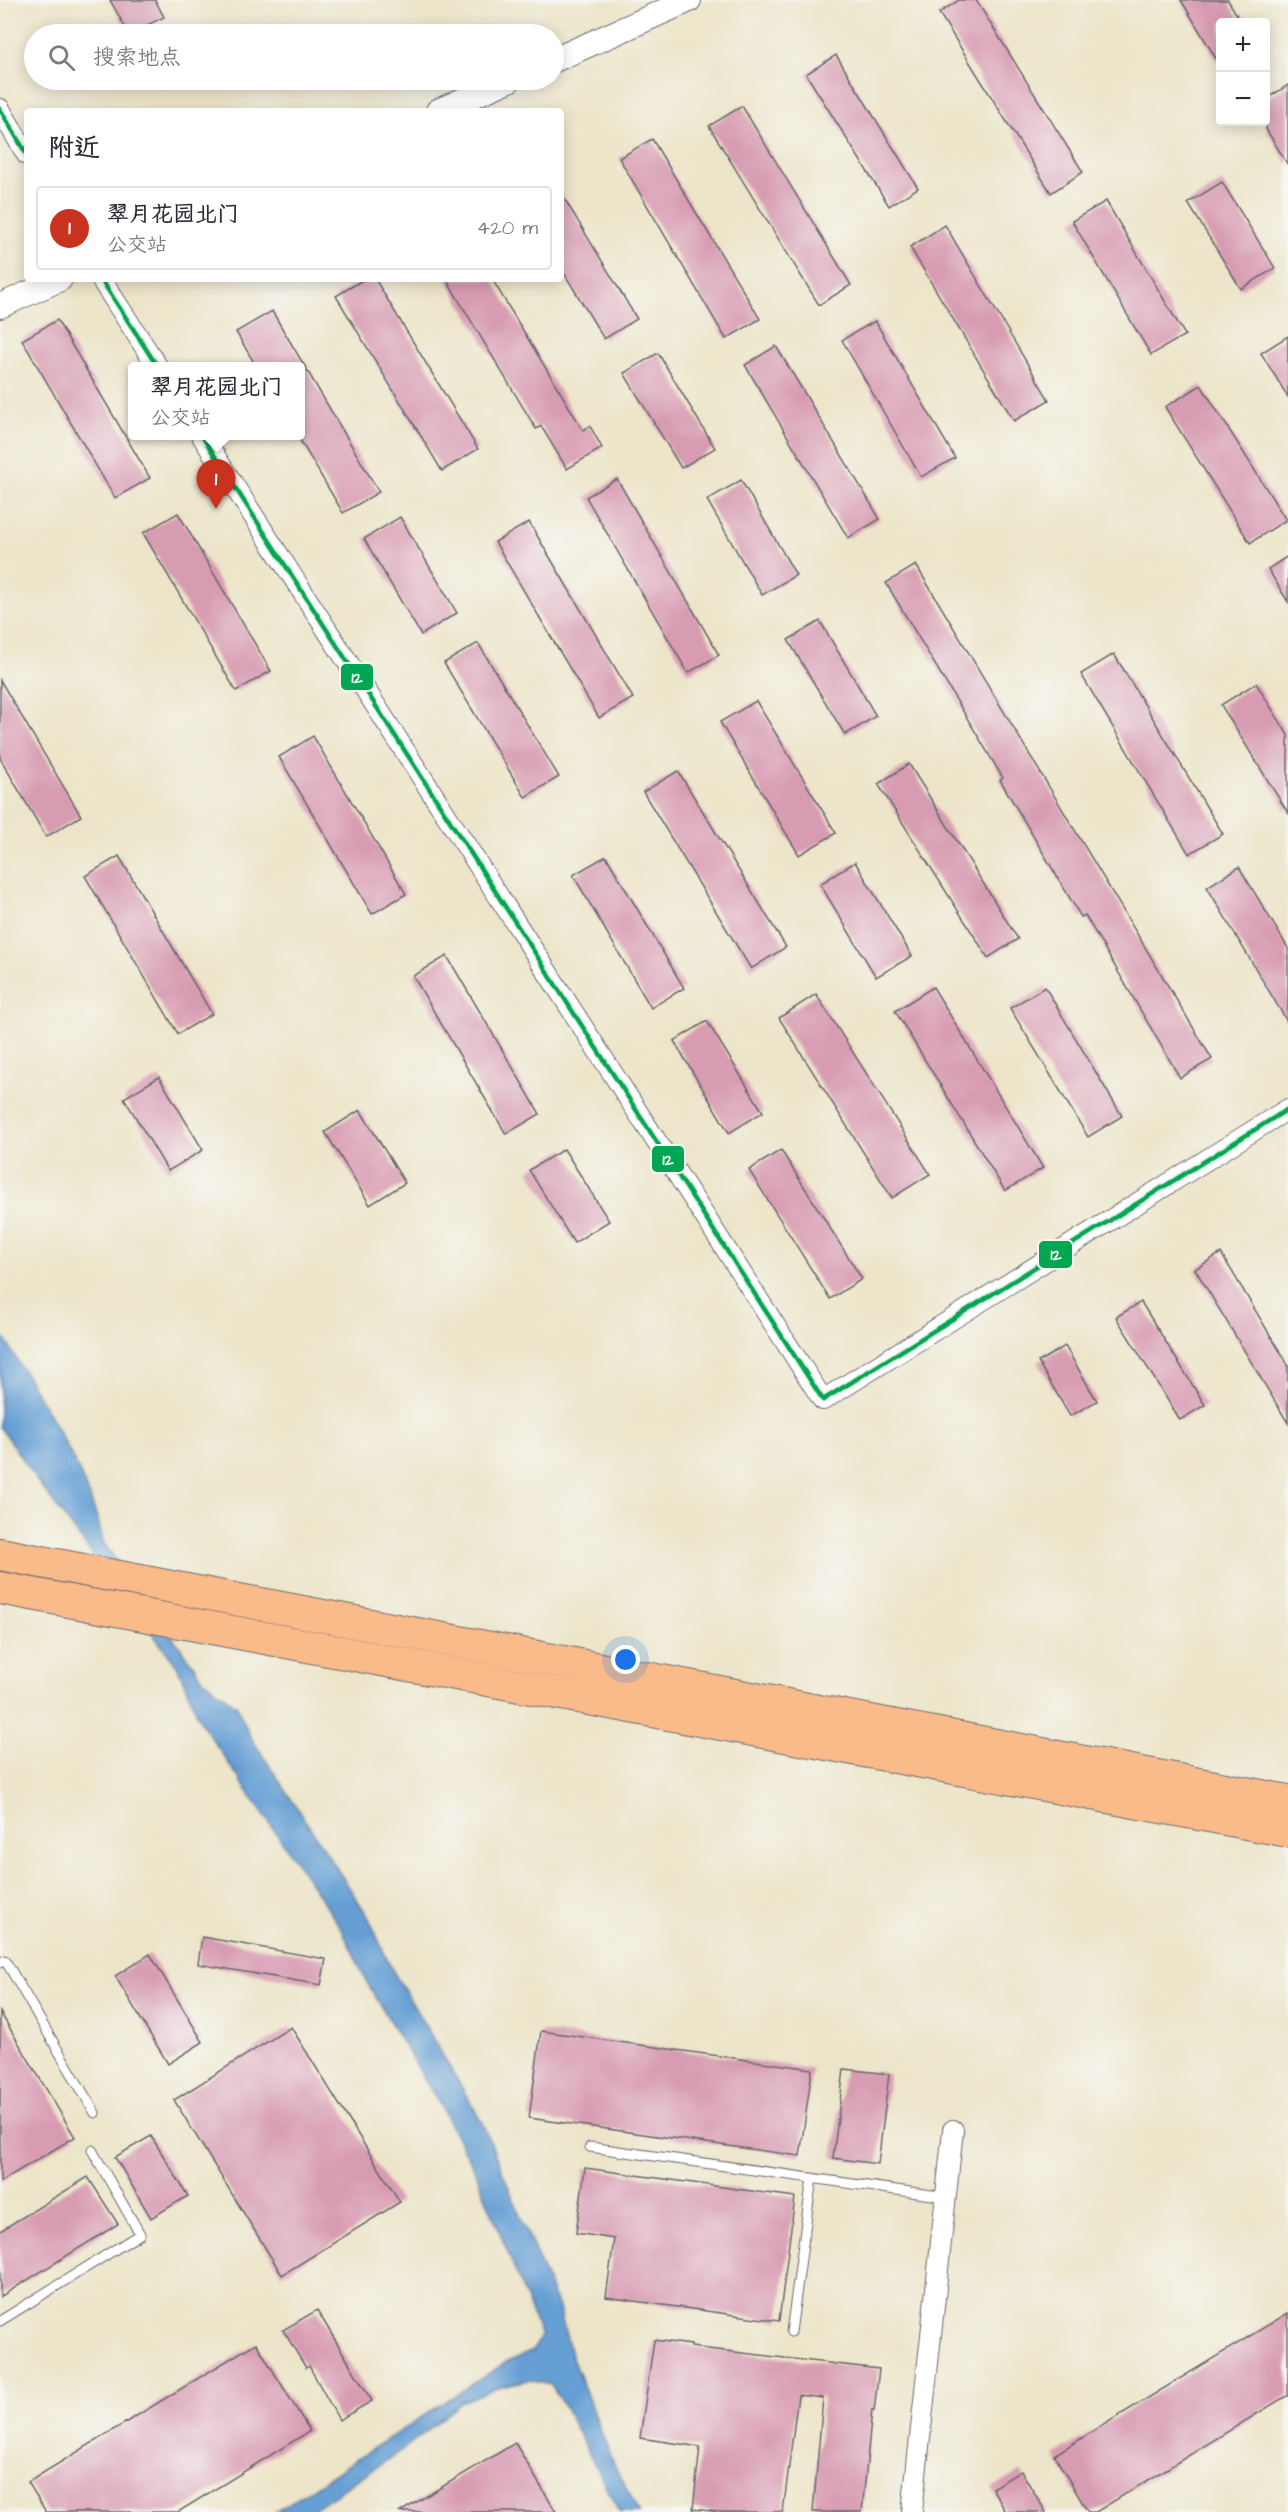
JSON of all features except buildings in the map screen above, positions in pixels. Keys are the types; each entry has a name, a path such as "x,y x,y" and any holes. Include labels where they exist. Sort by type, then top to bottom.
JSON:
{"highway":[{"path":"0,1554 1288,1801"},
{"path":"0,1588 1288,1832"}],"street":[{"path":"564,56 688,0"},
{"path":"445,108 486,90"},
{"path":"0,109 24,149"},
{"path":"0,306 53,282"},
{"path":"103,282 154,362"},
{"path":"205,440 823,1400 1288,1109"},
{"path":"912,2512 953,2130"}],"lane":[{"path":"0,1963 5,1960 95,2113"},
{"path":"590,2147 946,2197"},
{"path":"0,2321 140,2234 92,2150"},
{"path":"791,2332 812,2178"}],"water":[{"path":"0,1331 74,1461 96,1515 103,1542 204,1680 237,1706 250,1736 368,1916 390,1966 481,2120 560,2312 572,2358 616,2469 640,2512 619,2512 551,2385 529,2380 501,2386 464,2401 405,2448 309,2512 275,2512 505,2363 533,2351 541,2336 477,2175 438,2102 366,1981 342,1929 201,1723 177,1666 40,1485 0,1427"}],"transit line":[{"name":"12","path":"0,109 24,150"},
{"name":"12","path":"103,282 154,362"},
{"name":"12","path":"205,440 823,1400"},
{"name":"12","path":"823,1400 1288,1109"}],"place":[{"name":"翠月花园北门","path":"216,509"}]}
